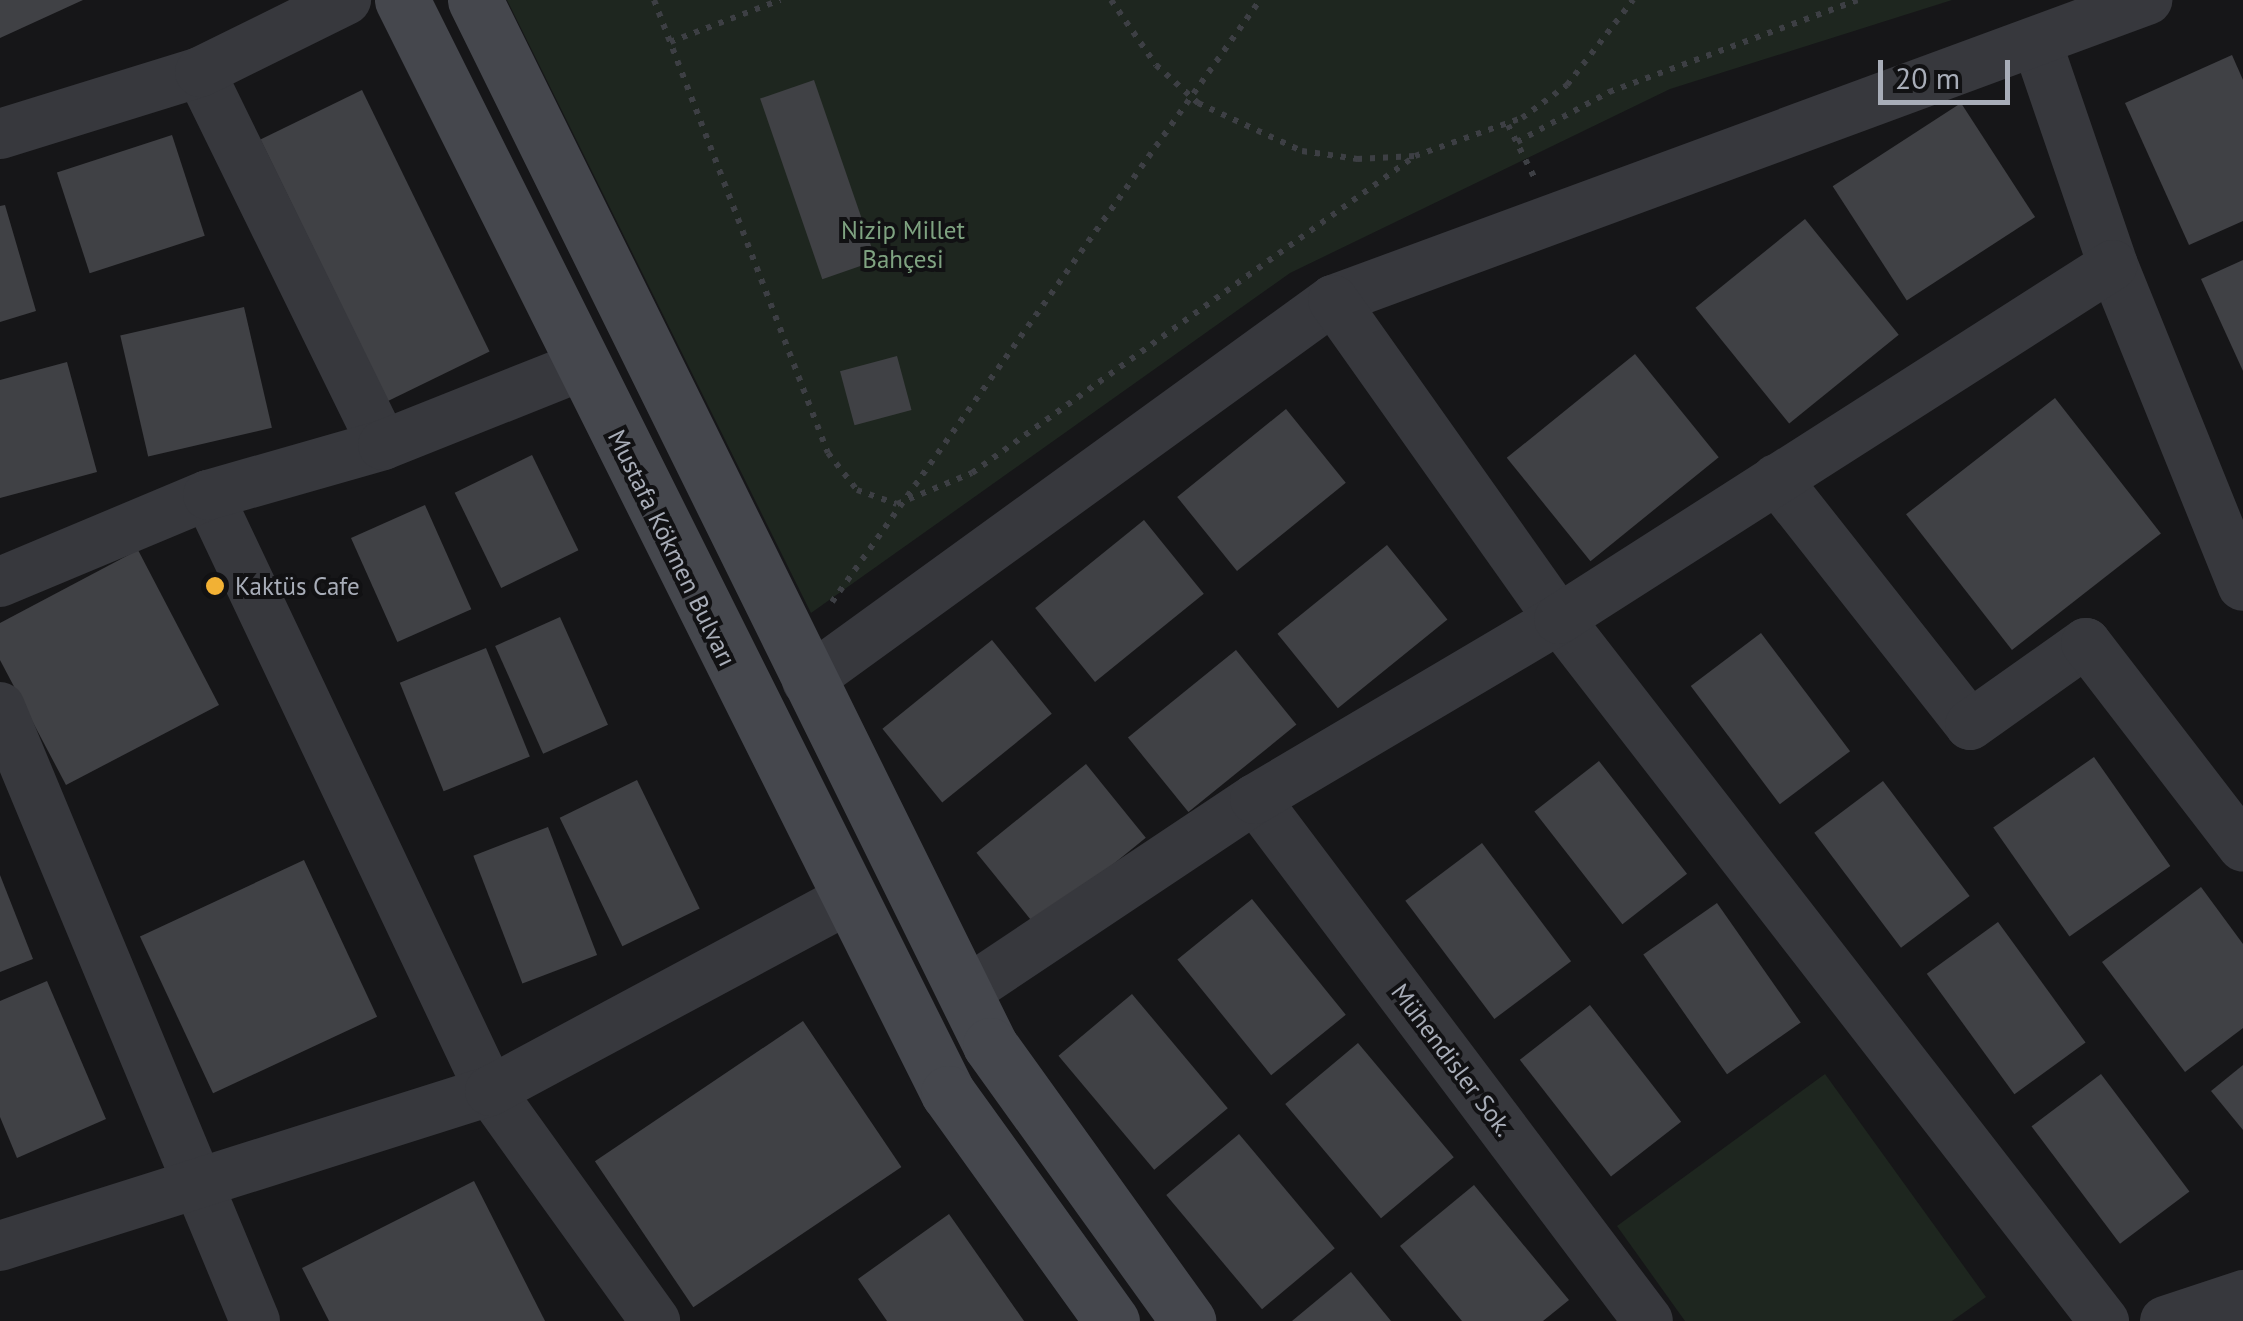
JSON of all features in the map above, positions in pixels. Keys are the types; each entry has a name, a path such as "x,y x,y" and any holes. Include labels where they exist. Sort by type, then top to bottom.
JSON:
{"main road":[{"name":"Mustafa Kökmen Bulvarı","path":"402,0 948,1093 1112,1321"},
{"path":"475,0 990,1046 1188,1321"}],"street":[{"path":"0,134 200,72 346,0"},
{"path":"802,669 1333,300 2038,46 2146,0"},
{"path":"2038,46 2114,264 2243,586"},
{"path":"200,72 384,445"},
{"path":"964,994 1256,799 1559,618 2114,264"},
{"path":"1333,300 1559,618 2104,1321"},
{"path":"0,582 208,494 384,445 582,366"},
{"path":"1776,479 1970,724 2086,644 2243,848"},
{"path":"208,494 490,1090 655,1321"},
{"path":"0,707 204,1188 255,1321"},
{"name":"Mühendisler Sok.","path":"1256,799 1648,1321"},
{"path":"0,1246 204,1188 490,1090 848,899"},
{"path":"2165,1321 2243,1295"}],"path":[{"path":"654,0 828,453 857,490 897,504 972,473 1414,156 1522,118 1567,85 1633,0"},
{"path":"670,42 780,0"},
{"path":"1111,0 1189,95 1302,151 1414,156"},
{"path":"802,669 897,504 1260,0"},
{"path":"1516,142 1608,92 1858,0"}],"green space":[{"name":"Nizip Millet Bahçesi","path":"507,0 1952,0 1670,89 1290,273 811,613"},
{"path":"1825,1074 1986,1297 1952,1321 1685,1321 1617,1226"}],"building":[{"path":"0,0 83,0 0,38"},
{"path":"2232,55 2243,80 2243,221 2189,245 2125,103"},
{"path":"814,80 876,261 822,279 760,99"},
{"path":"362,90 490,352 388,401 260,140"},
{"path":"1961,103 2035,217 1907,300 1833,186"},
{"path":"172,135 205,236 90,273 57,172"},
{"path":"5,205 36,311 0,322 0,206"},
{"path":"1805,219 1899,335 1789,424 1695,308"},
{"path":"2243,260 2243,371 2201,279"},
{"path":"244,307 272,428 148,456 120,336"},
{"path":"1635,354 1719,457 1590,561 1507,458"},
{"path":"897,356 911,410 855,425 840,371"},
{"path":"67,362 97,472 0,498 0,380"},
{"path":"2055,398 2161,534 2012,650 1906,514"},
{"path":"1286,409 1346,483 1237,571 1177,497"},
{"path":"532,455 578,550 501,588 455,493"},
{"path":"425,505 471,609 397,642 351,538"},
{"path":"1144,520 1204,594 1095,682 1035,608"},
{"path":"1387,545 1447,620 1338,708 1277,634"},
{"path":"138,550 219,705 66,785 0,660 0,623"},
{"path":"560,617 608,725 543,754 495,646"},
{"path":"1761,633 1850,751 1780,804 1691,686"},
{"path":"992,640 1052,714 942,803 882,729"},
{"path":"486,648 530,756 444,791 400,683"},
{"path":"1236,650 1296,725 1188,812 1128,737"},
{"path":"2094,757 2170,866 2070,936 1993,828"},
{"path":"1599,761 1687,874 1622,924 1534,811"},
{"path":"1086,764 1146,838 1036,927 976,853"},
{"path":"637,780 700,909 622,946 560,818"},
{"path":"1883,781 1970,896 1901,948 1814,833"},
{"path":"548,827 597,955 522,984 473,856"},
{"path":"1482,843 1571,961 1494,1019 1405,901"},
{"path":"304,860 377,1017 213,1093 140,936"},
{"path":"0,875 33,959 0,972"},
{"path":"2201,887 2243,944 2243,1028 2185,1072 2102,962"},
{"path":"1252,899 1346,1015 1271,1075 1177,959"},
{"path":"1717,903 1801,1023 1727,1074 1643,955"},
{"path":"1998,922 2086,1043 2014,1094 1927,974"},
{"path":"47,981 106,1119 17,1158 0,1117 0,1001"},
{"path":"1132,994 1228,1108 1154,1170 1058,1056"},
{"path":"1590,1005 1681,1122 1611,1176 1520,1060"},
{"path":"803,1021 901,1167 693,1307 595,1161"},
{"path":"1358,1043 1454,1157 1381,1218 1285,1104"},
{"path":"2243,1065 2243,1130 2211,1091"},
{"path":"2101,1074 2189,1191 2120,1244 2032,1126"},
{"path":"1239,1134 1335,1248 1262,1309 1166,1195"},
{"path":"474,1181 545,1321 329,1321 302,1268"},
{"path":"1474,1185 1569,1300 1543,1321 1462,1321 1400,1246"},
{"path":"949,1214 1024,1321 887,1321 858,1279"},
{"path":"1351,1272 1391,1321 1292,1321"}],"place":[{"name":"Kaktüs Cafe","path":"215,586"}]}
